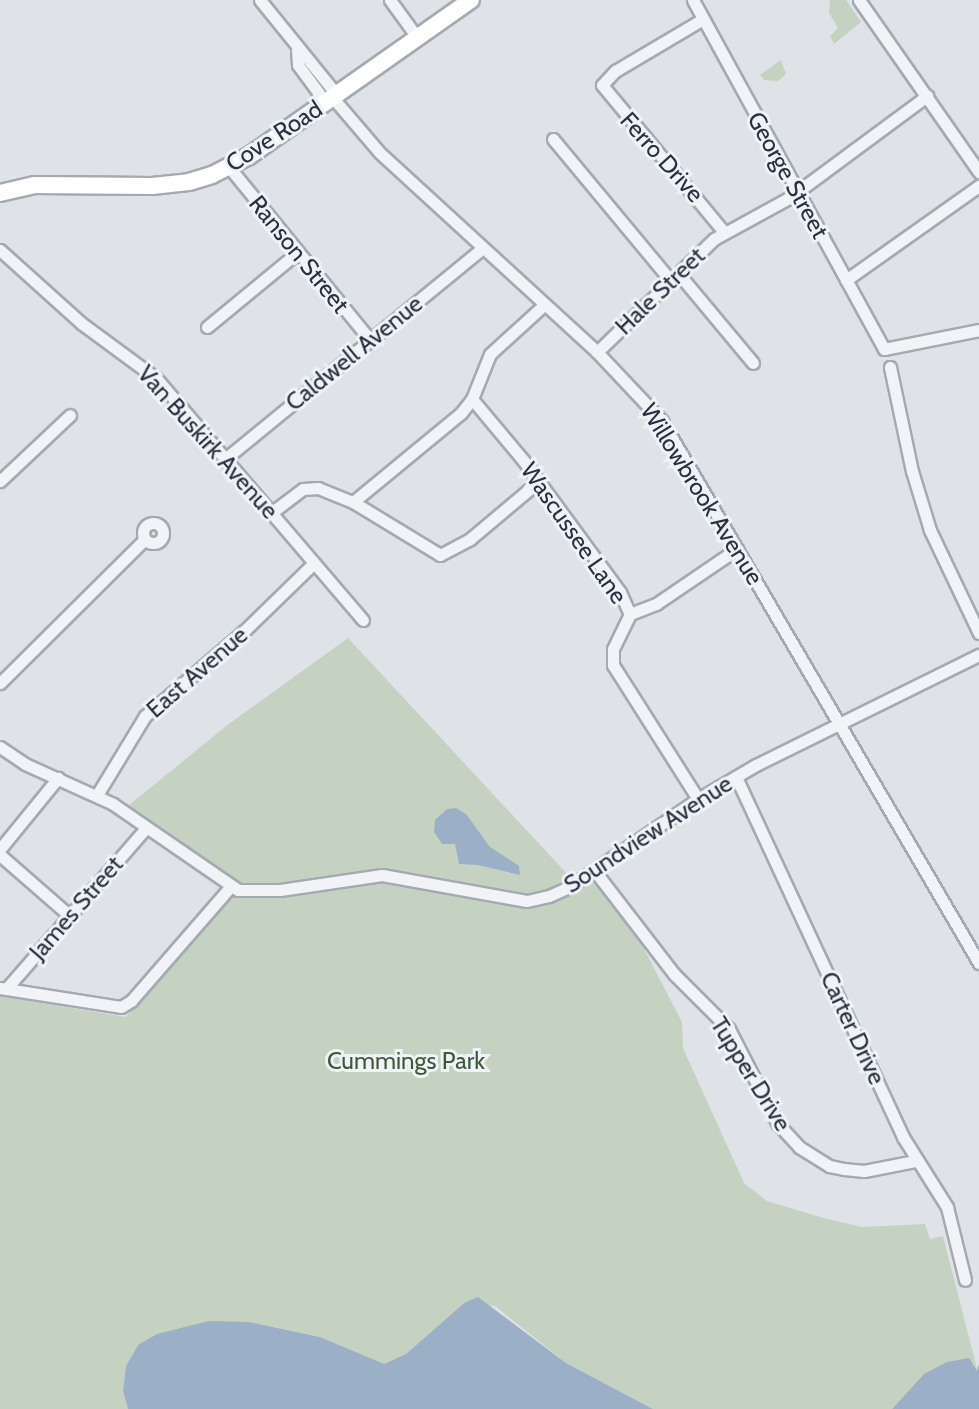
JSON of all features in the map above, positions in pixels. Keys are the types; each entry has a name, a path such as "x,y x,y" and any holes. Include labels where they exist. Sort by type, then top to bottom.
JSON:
{"main road":[{"name":"Cove Road","path":"0,193 35,185 152,186 189,182 229,167 332,99 471,0"}],"street":[{"name":"Willowbrook Avenue","path":"260,0 297,50 298,65 380,153 633,385 662,421 979,963"},
{"path":"390,0 417,37"},
{"name":"George Street","path":"693,0 884,349 979,330"},
{"path":"859,0 979,172"},
{"name":"Ferro Drive","path":"703,19 602,81 610,98 724,232"},
{"name":"Hale Street","path":"597,352 724,232 797,191 927,96"},
{"path":"553,139 753,363"},
{"name":"Ranson Street","path":"229,167 370,340"},
{"path":"846,280 979,186"},
{"name":"Caldwell Avenue","path":"225,459 483,248"},
{"name":"Van Buskirk Avenue","path":"0,250 81,323 141,365 363,620"},
{"path":"207,327 298,252"},
{"path":"353,502 472,399 490,354 545,304"},
{"path":"890,367 923,508 979,633"},
{"name":"Wascussee Lane","path":"472,399 620,592 630,614 613,649 613,665 698,799"},
{"path":"0,481 70,415"},
{"path":"271,513 308,487 353,502 440,555 470,539 538,482"},
{"path":"0,683 145,539"},
{"path":"630,614 656,604 737,549"},
{"name":"East Avenue","path":"97,795 145,716 245,630 314,563"},
{"name":"Soundview Avenue","path":"230,887 247,892 264,891 382,875 527,901 555,894 736,777 979,655"},
{"path":"0,747 25,764 97,795 230,887 131,1001 121,1007 3,988"},
{"name":"Carter Drive","path":"736,777 915,1161 947,1207 965,1280"},
{"path":"0,849 58,778"},
{"name":"James Street","path":"3,988 146,828"},
{"path":"0,855 70,916"},
{"name":"Tupper Drive","path":"594,870 674,974 729,1029 777,1123 799,1147 829,1166 844,1169 864,1171 915,1161"}],"green space":[{"path":"830,0 846,0 861,22 834,44 830,36 838,28 829,13"},
{"path":"781,60 786,74 778,81 764,80 760,75"},
{"name":"Cummings Park","path":"348,638 570,877 596,884 643,947 682,1022 683,1048 744,1183 767,1201 827,1219 862,1227 925,1224 930,1239 943,1236 978,1372 924,1374 892,1409 653,1409 566,1363 495,1306 464,1303 406,1354 384,1365 320,1337 249,1322 138,1345 126,1366 123,1391 128,1409 0,1409 0,996 126,1017 230,888 129,805 230,723"}],"water":[{"path":"456,808 466,814 490,847 519,866 520,875 459,864 455,844 442,844 434,832 435,820 447,809"},
{"path":"478,1297 566,1363 653,1409 128,1409 123,1391 126,1366 138,1345 157,1334 209,1321 249,1322 320,1337 384,1364 406,1354 464,1303"},
{"path":"969,1358 977,1371 979,1364 979,1409 892,1409 924,1374 947,1362"}]}
